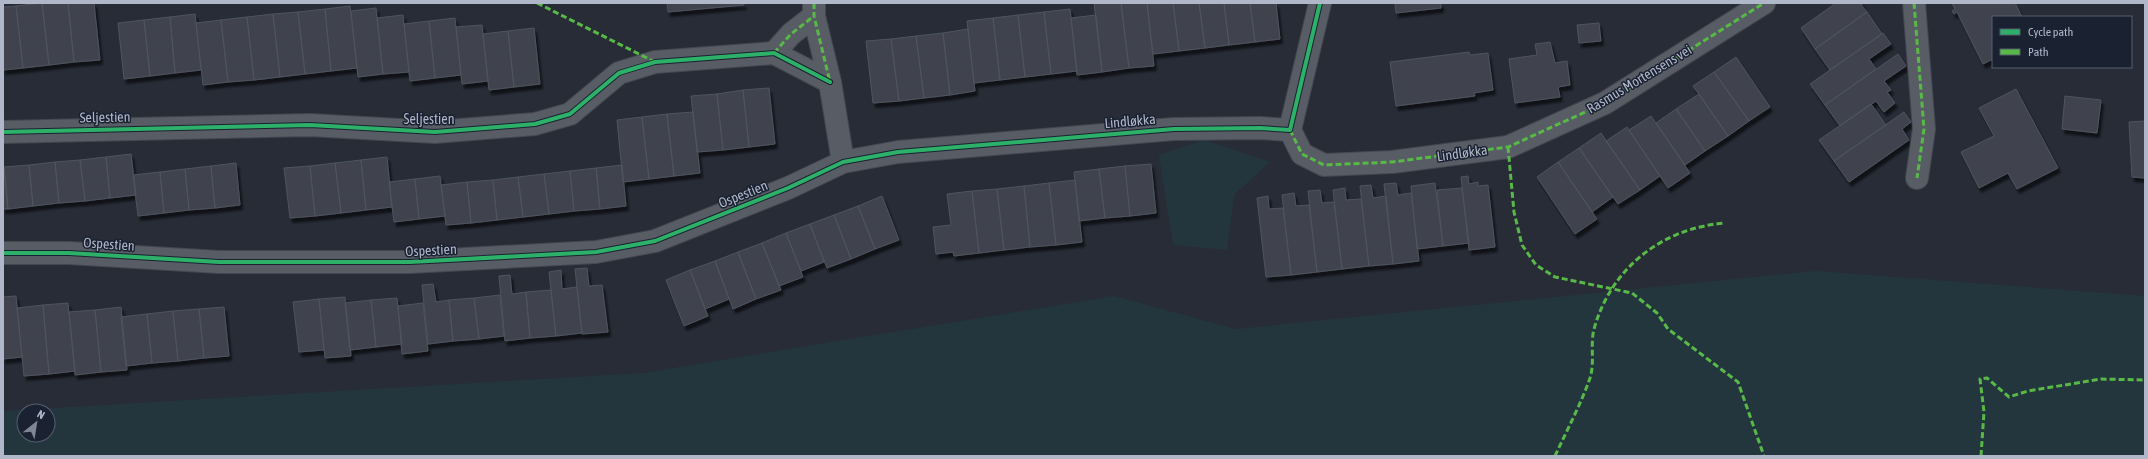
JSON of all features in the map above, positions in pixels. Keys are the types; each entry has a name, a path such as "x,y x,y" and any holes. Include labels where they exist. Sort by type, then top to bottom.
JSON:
{"street":[{"path":"1290,130 1320,3"},
{"name":"Rasmus Mortensens vei","path":"1508,147 1605,103 1764,3"},
{"path":"1914,3 1924,129 1917,178"},
{"path":"814,9 774,53 830,82"},
{"path":"814,9 830,82 843,162"},
{"name":"Seljestien","path":"3,132 41,129 310,124 435,132 535,124 570,114 619,73 655,62 774,53"},
{"name":"Lindløkka","path":"843,162 898,152 1174,129 1260,128 1290,130 1302,154 1324,165 1392,162 1508,147"},
{"name":"Ospestien","path":"3,253 69,253 219,262 410,262 596,252 654,241 788,188 843,162"}],"shaded area":[{"path":"1204,140 1270,162 1234,195 1227,250 1173,245 1159,155"},
{"path":"1816,271 2145,296 2145,456 3,456 3,411 16,410 16,443 56,443 56,408 643,373 1114,296 1236,329"}],"building":[{"path":"42,3 68,3 74,62 49,65"},
{"path":"42,3 49,65 23,68 16,6"},
{"path":"68,3 94,3 100,60 74,62"},
{"path":"667,3 744,3 744,5 668,12"},
{"path":"1094,3 1121,3 1129,68 1102,72"},
{"path":"1121,3 1147,3 1154,66 1129,68"},
{"path":"1147,3 1173,3 1179,51 1153,54"},
{"path":"1173,3 1199,3 1205,48 1179,51"},
{"path":"1199,3 1224,3 1229,45 1205,48"},
{"path":"1224,3 1250,3 1255,42 1229,45"},
{"path":"1250,3 1276,3 1280,39 1255,42"},
{"path":"1395,3 1441,3 1441,8 1396,13"},
{"path":"1836,3 1863,3 1861,5 1867,12 1815,49 1801,28"},
{"path":"1952,3 2015,3 2022,16 1992,16 1992,60 1983,64 1957,12 1954,14 1952,11 1955,9"},
{"path":"16,6 23,68 3,70 3,7"},
{"path":"350,6 357,68 331,71 325,9"},
{"path":"376,8 383,74 358,77 351,11"},
{"path":"325,9 331,71 305,74 298,12"},
{"path":"1070,9 1077,71 1051,74 1044,12"},
{"path":"298,12 305,74 280,77 273,14"},
{"path":"1044,12 1051,74 1025,77 1018,15"},
{"path":"1867,12 1882,34 1830,70 1815,49"},
{"path":"195,14 201,70 175,73 170,17"},
{"path":"273,14 280,77 254,80 247,17"},
{"path":"403,15 409,72 383,74 377,18"},
{"path":"1018,15 1025,77 1000,80 993,18"},
{"path":"1096,15 1102,72 1077,75 1071,18"},
{"path":"170,17 175,73 150,76 144,20"},
{"path":"247,17 254,80 228,82 221,20"},
{"path":"455,18 461,75 435,78 429,21"},
{"path":"993,18 1000,80 974,83 967,21"},
{"path":"144,20 150,76 124,79 118,23"},
{"path":"221,20 228,82 203,85 196,23"},
{"path":"429,21 435,78 410,81 404,24"},
{"path":"1599,23 1601,41 1579,43 1577,25"},
{"path":"482,25 488,81 462,84 456,27"},
{"path":"534,28 540,84 514,87 508,31"},
{"path":"968,29 975,91 950,95 943,33"},
{"path":"508,31 514,87 489,90 483,34"},
{"path":"943,33 950,95 924,98 916,36"},
{"path":"1883,33 1891,44 1869,59 1876,69 1825,105 1810,84"},
{"path":"916,36 924,98 899,101 891,39"},
{"path":"891,39 899,101 873,103 866,41"},
{"path":"1550,42 1555,63 1567,61 1570,85 1558,87 1560,97 1515,103 1509,59 1537,55 1535,44"},
{"path":"1469,52 1470,55 1488,53 1493,90 1474,93 1475,96 1396,106 1390,62"},
{"path":"1898,54 1906,66 1884,81 1891,90 1887,92 1895,103 1884,112 1876,101 1840,126 1825,105"},
{"path":"1736,57 1770,107 1749,121 1714,72"},
{"path":"1714,72 1749,121 1728,136 1693,86"},
{"path":"769,88 775,144 749,147 743,90"},
{"path":"2016,89 2058,168 2017,189 2008,173 1979,188 1961,152 1994,136 1979,108"},
{"path":"743,90 749,147 723,150 717,94"},
{"path":"717,94 723,150 697,152 691,96"},
{"path":"1699,94 1728,136 1705,151 1676,109"},
{"path":"2065,96 2101,100 2097,133 2062,129"},
{"path":"1871,104 1886,125 1834,161 1819,140"},
{"path":"1676,109 1705,151 1685,165 1656,123"},
{"path":"693,112 700,173 674,176 667,114"},
{"path":"1904,112 1911,122 1902,129 1909,140 1849,182 1834,161"},
{"path":"667,114 674,176 649,179 642,117"},
{"path":"1651,116 1690,173 1668,188 1629,130"},
{"path":"642,117 649,179 623,182 617,120"},
{"path":"2145,121 2145,178 2132,177 2129,122"},
{"path":"1627,127 1660,176 1640,190 1606,141"},
{"path":"1601,133 1640,190 1618,204 1579,148"},
{"path":"1579,148 1613,197 1592,212 1558,162"},
{"path":"131,154 136,195 110,198 106,157"},
{"path":"106,157 110,198 85,201 80,160"},
{"path":"387,157 392,207 366,210 361,160"},
{"path":"80,160 85,201 59,203 55,162"},
{"path":"361,160 366,210 341,213 335,163"},
{"path":"55,162 59,203 33,206 29,165"},
{"path":"1558,162 1597,219 1575,234 1537,177"},
{"path":"236,163 240,205 215,208 211,166"},
{"path":"335,163 341,213 315,216 310,166"},
{"path":"1151,164 1156,213 1130,216 1125,166"},
{"path":"29,165 33,206 8,209 4,167"},
{"path":"622,165 626,206 600,209 596,168"},
{"path":"211,166 215,208 189,210 185,169"},
{"path":"310,166 315,216 290,218 284,168"},
{"path":"1125,166 1130,216 1105,218 1099,169"},
{"path":"4,167 8,209 3,209"},
{"path":"596,168 600,209 574,211 570,171"},
{"path":"185,169 189,210 164,213 160,172"},
{"path":"1099,169 1105,218 1079,221 1074,172"},
{"path":"570,171 574,211 549,214 544,174"},
{"path":"160,172 164,213 138,216 133,175"},
{"path":"544,174 549,214 523,217 518,177"},
{"path":"440,176 445,216 419,219 415,179"},
{"path":"1468,176 1469,184 1478,182 1478,186 1488,185 1495,247 1469,250 1461,177"},
{"path":"518,177 523,217 497,220 493,180"},
{"path":"415,179 419,219 394,222 389,182"},
{"path":"493,180 497,220 471,223 467,182"},
{"path":"1075,180 1082,242 1056,245 1049,183"},
{"path":"467,182 471,223 446,225 441,185"},
{"path":"1049,183 1056,245 1030,247 1024,186"},
{"path":"1396,183 1398,195 1411,193 1419,261 1393,264 1384,184"},
{"path":"1435,183 1443,246 1417,249 1411,186"},
{"path":"1371,185 1373,198 1386,196 1393,264 1369,266 1360,186"},
{"path":"1024,186 1030,247 1004,250 997,189"},
{"path":"1345,188 1346,200 1361,199 1369,266 1342,269 1333,190"},
{"path":"1462,188 1469,243 1443,246 1437,190"},
{"path":"997,189 1004,250 979,253 972,191"},
{"path":"1320,190 1322,203 1334,202 1342,269 1317,272 1308,191"},
{"path":"972,191 979,253 954,256 953,252 936,254 933,227 951,225 947,194"},
{"path":"1294,193 1296,206 1309,205 1317,272 1291,275 1282,195"},
{"path":"882,196 899,240 875,249 858,206"},
{"path":"1268,196 1269,209 1283,208 1291,275 1266,277 1257,198"},
{"path":"858,206 875,249 851,259 834,215"},
{"path":"834,215 851,259 827,268 810,224"},
{"path":"810,224 824,262 801,271 786,233"},
{"path":"786,233 803,277 779,286 762,243"},
{"path":"762,243 781,290 756,299 738,252"},
{"path":"738,252 756,299 733,309 715,261"},
{"path":"715,261 729,299 705,309 690,270"},
{"path":"587,268 589,286 602,285 608,332 582,334 575,269"},
{"path":"561,270 562,289 577,287 582,333 556,336 549,272"},
{"path":"690,270 708,316 684,326 666,280"},
{"path":"510,275 512,294 526,292 530,338 505,341 499,276"},
{"path":"433,284 436,302 449,300 453,341 428,344 422,285"},
{"path":"551,290 556,336 530,338 526,292"},
{"path":"500,295 504,336 479,339 474,298"},
{"path":"16,296 22,357 3,359 3,297"},
{"path":"345,297 351,356 325,358 319,299"},
{"path":"397,298 402,344 376,347 371,300"},
{"path":"474,298 479,339 453,341 449,300"},
{"path":"319,299 324,350 299,352 293,302"},
{"path":"371,300 376,347 350,350 345,303"},
{"path":"68,303 75,371 49,374 43,305"},
{"path":"423,303 428,351 402,354 398,306"},
{"path":"43,305 49,374 24,376 17,308"},
{"path":"121,307 127,370 101,372 95,310"},
{"path":"224,307 229,356 204,358 199,309"},
{"path":"199,309 204,358 178,361 173,311"},
{"path":"95,310 101,372 75,375 69,312"},
{"path":"173,311 178,361 152,363 147,314"},
{"path":"147,314 152,363 126,366 121,317"}],"marked path":[{"path":"537,3 655,62"},
{"path":"814,3 814,16 830,82"},
{"path":"1290,130 1302,154 1324,165 1392,162 1508,147 1605,103 1764,3"},
{"path":"1914,3 1924,129 1917,178"},
{"path":"774,53 791,34 814,16"},
{"path":"1508,147 1514,212 1522,245 1536,265 1555,277 1632,293 1657,313 1668,329 1738,382 1764,456"},
{"path":"1555,456 1590,378 1594,329 1602,307 1613,287 1626,270 1642,255 1660,243 1680,233 1702,226 1725,223"},
{"path":"1981,456 1984,412 1980,379 1987,378 2009,397 2028,391 2101,379 2145,380"}],"cycle path":[{"path":"3,253 69,253 219,262 410,262 596,252 655,241 788,188 843,162 898,152 1174,129 1260,128 1290,130 1320,3"},
{"path":"3,132 310,125 435,132 535,124 570,114 619,73 655,62 774,53 830,82"}]}
